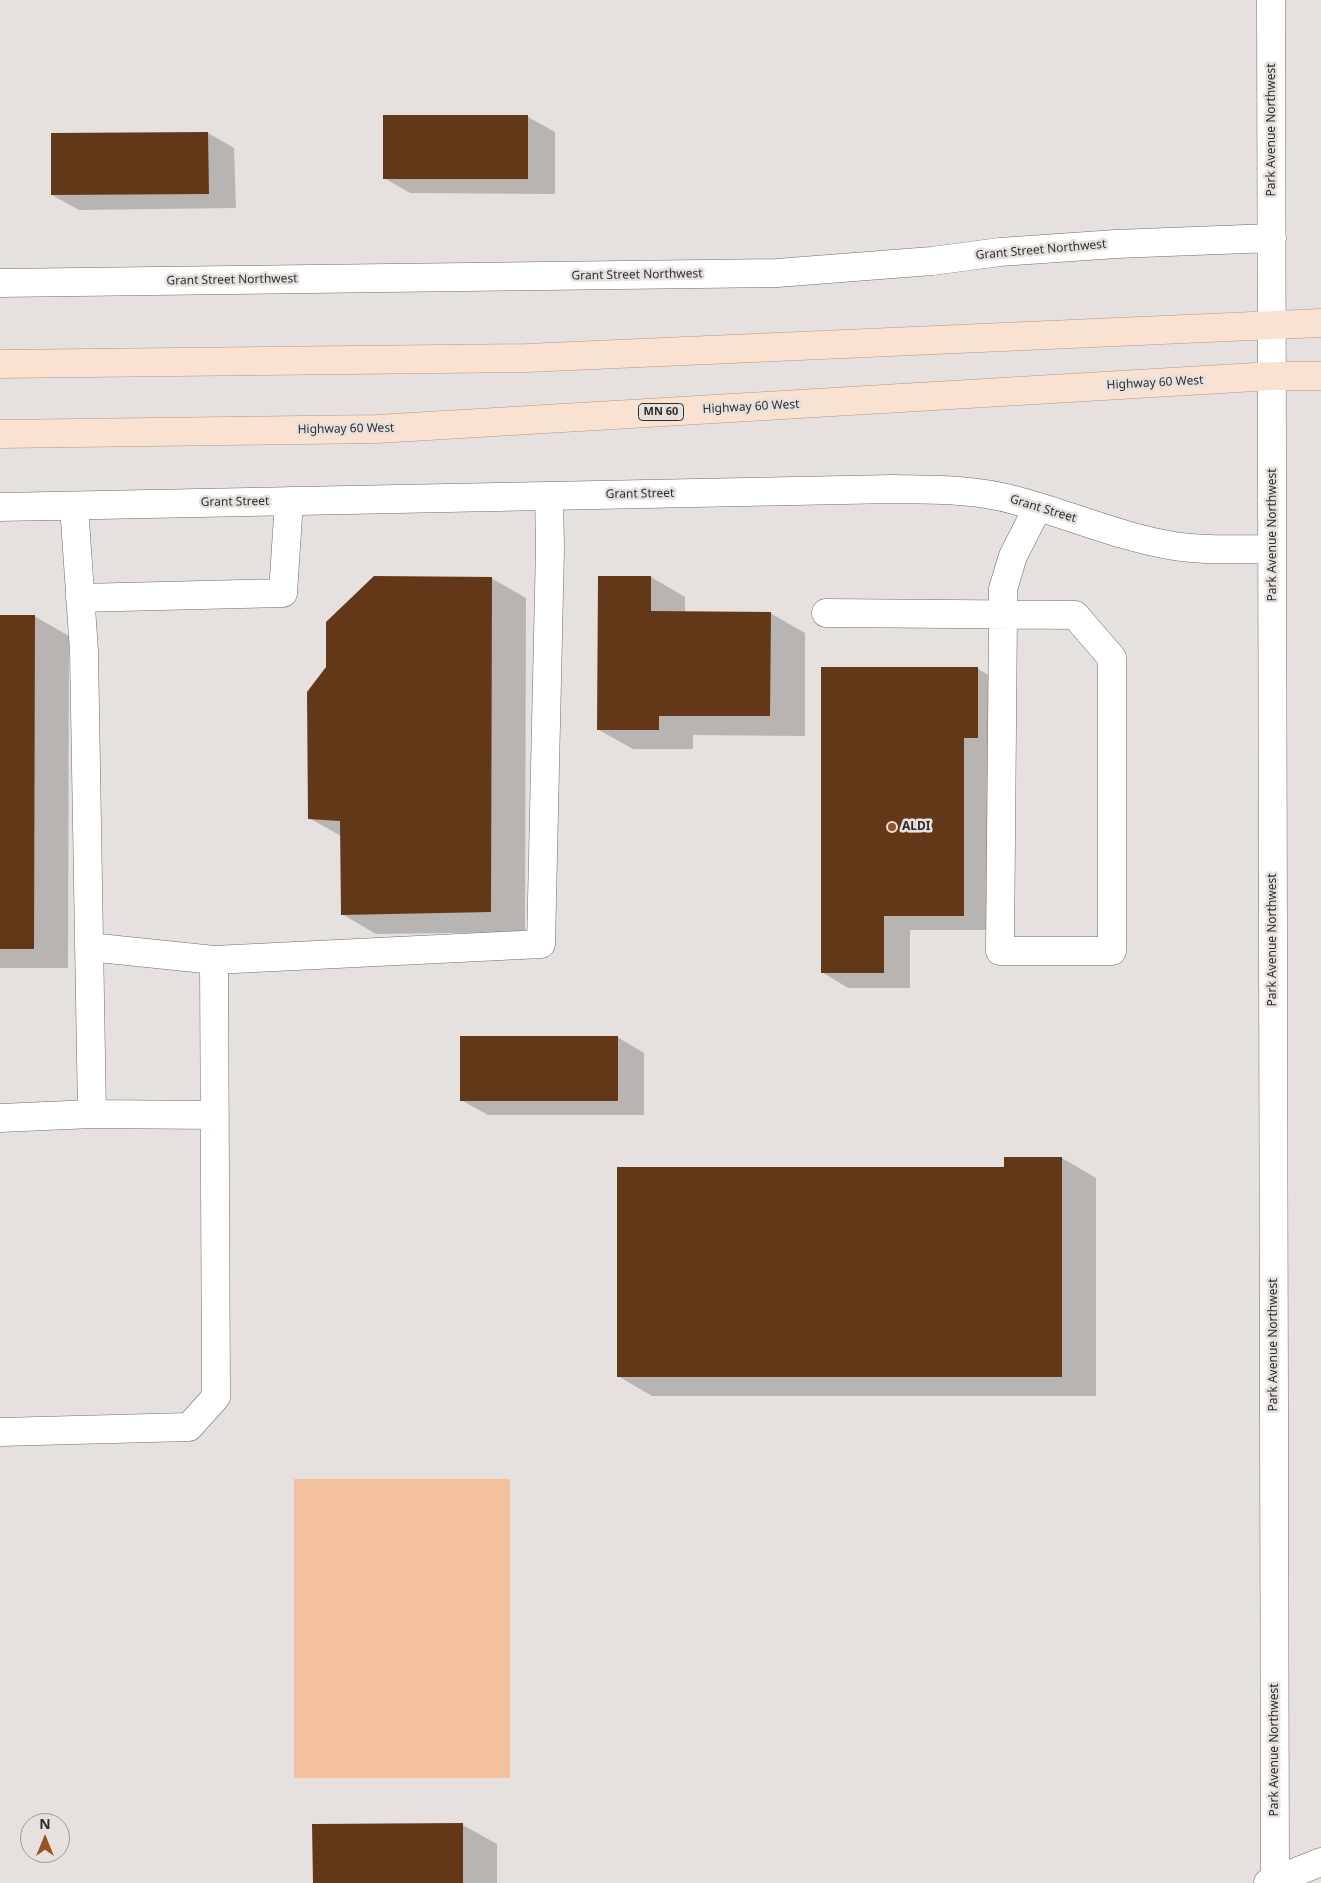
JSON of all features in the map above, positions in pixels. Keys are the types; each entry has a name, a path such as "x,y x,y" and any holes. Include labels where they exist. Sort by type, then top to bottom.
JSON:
{"main road":[{"path":"0,364 527,358 1321,323"},
{"name":"Highway 60 West","path":"0,434 377,429 1272,376 1321,376"}],"street":[{"name":"Park Avenue Northwest","path":"1271,0 1272,1882"},
{"name":"Grant Street Northwest","path":"0,283 777,273 932,261 1000,252 1116,244 1272,238"},
{"name":"Grant Street","path":"0,507 894,489 965,491 1014,500 1141,539 1174,546 1198,549 1272,549"},
{"path":"89,947 214,960 541,944 550,548 549,496"},
{"path":"80,598 283,593 288,501"},
{"path":"74,506 84,651 92,1114"},
{"path":"826,613 1003,614 1075,615 1112,658 1112,951 1000,951 1003,614 1003,589 1013,556 1038,507"},
{"path":"0,1432 189,1427 216,1397 214,960"},
{"path":"0,1118 92,1114 215,1115"},
{"path":"1272,1882 1321,1862"}],"shaded area":[{"path":"294,1479 510,1479 510,1778 294,1778"}],"building":[{"path":"383,115 528,115 528,179 383,179"},
{"path":"208,132 209,194 51,195 51,133"},
{"path":"374,576 492,577 491,912 341,915 340,821 308,819 307,692 326,667 326,622"},
{"path":"598,576 651,576 651,611 771,612 770,716 659,716 659,730 597,730"},
{"path":"0,615 35,615 34,949 0,949"},
{"name":"ALDI","path":"821,667 978,667 978,738 964,738 964,916 884,916 884,973 821,973"},
{"path":"460,1036 618,1036 618,1101 460,1101"},
{"path":"1004,1157 1062,1157 1062,1377 617,1377 617,1167 1004,1167"},
{"path":"463,1823 463,1883 313,1883 312,1824"}],"place":[{"name":"ALDI","path":"892,827"}]}
